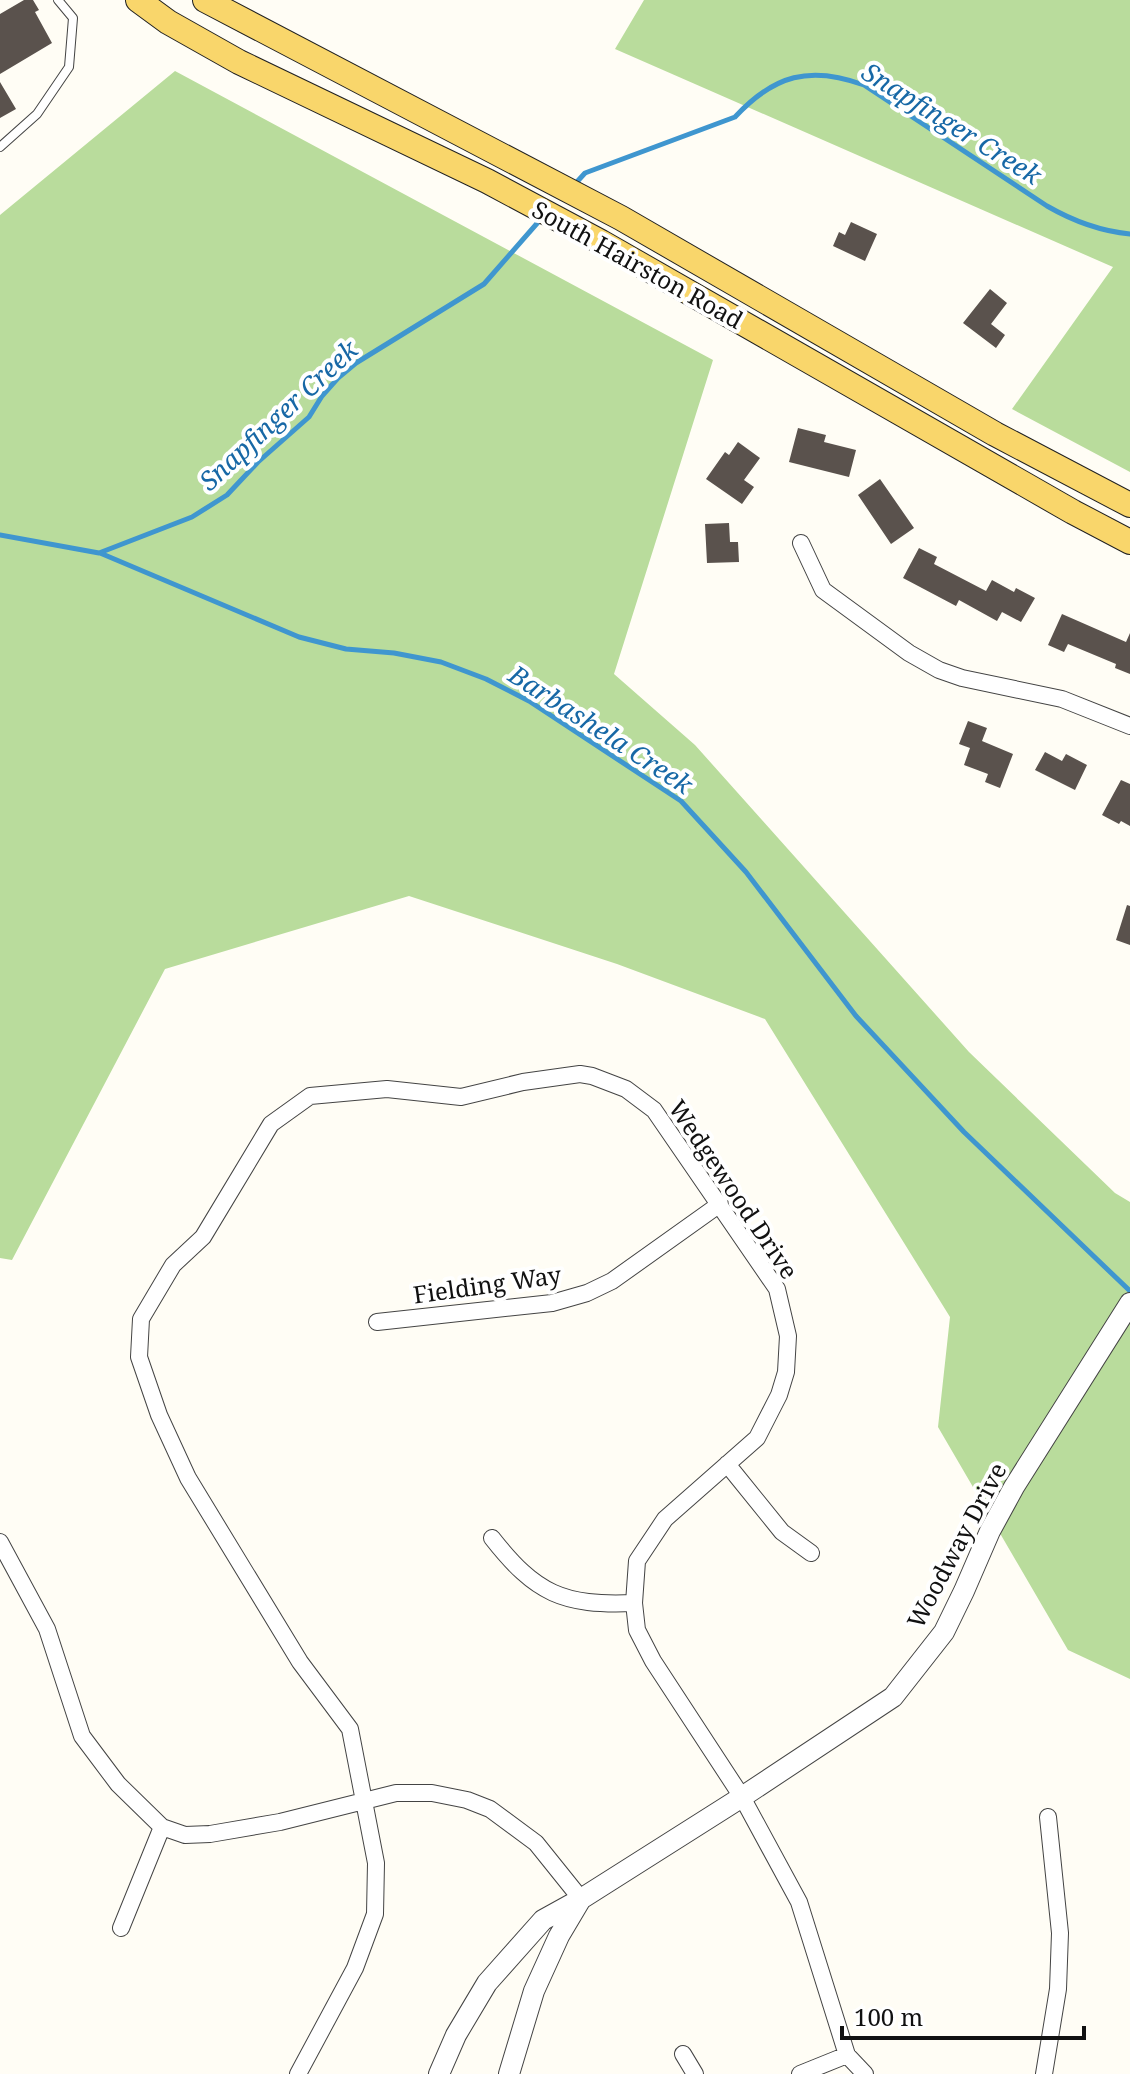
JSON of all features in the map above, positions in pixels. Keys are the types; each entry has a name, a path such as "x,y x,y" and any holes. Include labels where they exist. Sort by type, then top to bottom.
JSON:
{"main road":[{"name":"South Hairston Road","path":"138,0 168,22 239,62 487,181 601,242 1130,542"},
{"name":"South Hairston Road","path":"205,0 621,218 995,434 1130,505"}],"street":[{"path":"801,543 823,590 909,653 939,670 962,678 1062,699 1130,726"},
{"name":"Wedgewood Drive","path":"298,2074 355,1968 375,1914 376,1863 350,1729 300,1662 188,1478 159,1415 139,1357 141,1319 173,1265 203,1237 271,1124 310,1096 387,1089 461,1097 523,1082 580,1074 626,1089 654,1110 777,1289 788,1336 786,1372 779,1395 757,1438 665,1519 637,1561 634,1603 637,1630 653,1661 742,1797 799,1902 847,2055 865,2074"},
{"name":"Fielding Way","path":"377,1322 552,1303 587,1293 612,1281 720,1204"},
{"name":"Woodway Drive","path":"439,2074 456,2035 487,1983 543,1920 742,1797 893,1697 944,1632 990,1531 1036,1451 1130,1303"},
{"path":"727,1464 782,1532 811,1553"},
{"path":"492,1538 510,1561 542,1588 563,1597 603,1604 634,1603"},
{"path":"0,1542 47,1629 82,1736 118,1784 162,1827 185,1835 210,1834 280,1822 396,1793 432,1793 467,1800 490,1809 536,1843 581,1899"},
{"path":"1044,2074 1058,1989 1060,1933 1048,1817"},
{"path":"121,1928 162,1827"},
{"name":"Woodway Drive","path":"509,2074 534,1991 559,1936 581,1899"},
{"path":"683,2054 695,2074"},
{"path":"800,2074 847,2055"}],"lane":[{"path":"0,147 37,114 69,67 73,18 58,0"}],"green space":[{"path":"644,0 1130,0 1130,472 1012,409 1113,267 615,49"},
{"path":"175,71 713,360 614,674 695,745 969,1052 1115,1193 1130,1202 1130,1679 1068,1650 938,1427 950,1317 765,1019 617,964 409,896 165,969 12,1260 0,1258 0,215"}],"building":[{"path":"24,0 33,0 39,10 35,12 52,43 0,74 0,14"},
{"path":"0,82 16,109 0,118"},
{"path":"851,222 877,234 865,261 833,246 839,232 845,235"},
{"path":"990,289 1007,303 991,324 1005,335 996,348 963,323"},
{"path":"798,428 826,435 824,442 856,450 849,477 789,462"},
{"path":"738,442 760,458 744,480 754,487 742,504 706,479 725,452 729,455"},
{"path":"880,479 914,528 891,544 858,495"},
{"path":"729,523 730,542 738,542 739,562 707,563 705,524"},
{"path":"919,548 937,557 934,564 986,591 992,580 1014,592 1016,588 1035,598 1021,622 1002,612 997,621 959,600 956,606 903,578"},
{"path":"1062,614 1126,642 1130,633 1130,674 1115,668 1116,664 1068,644 1064,652 1048,645"},
{"path":"968,721 987,728 982,741 1013,754 1000,788 985,782 988,774 964,765 970,748 959,744"},
{"path":"1045,752 1062,761 1066,754 1087,765 1075,790 1035,770"},
{"path":"1121,780 1130,784 1130,826 1102,815"},
{"path":"1127,905 1130,906 1130,945 1116,940"}],"waterway":[{"name":"Snapfinger Creek","path":"575,184 585,173 735,117 764,91 779,83 810,75 827,76 864,85 1047,206 1097,228 1130,234"},
{"name":"Snapfinger Creek","path":"0,535 99,553 192,517 227,495 258,462 309,417 322,396 356,363 484,284 540,220"},
{"name":"Barbashela Creek","path":"100,553 299,637 346,649 394,653 441,662 486,679 529,701 681,801 746,872 856,1016 964,1132 1130,1291"}]}
